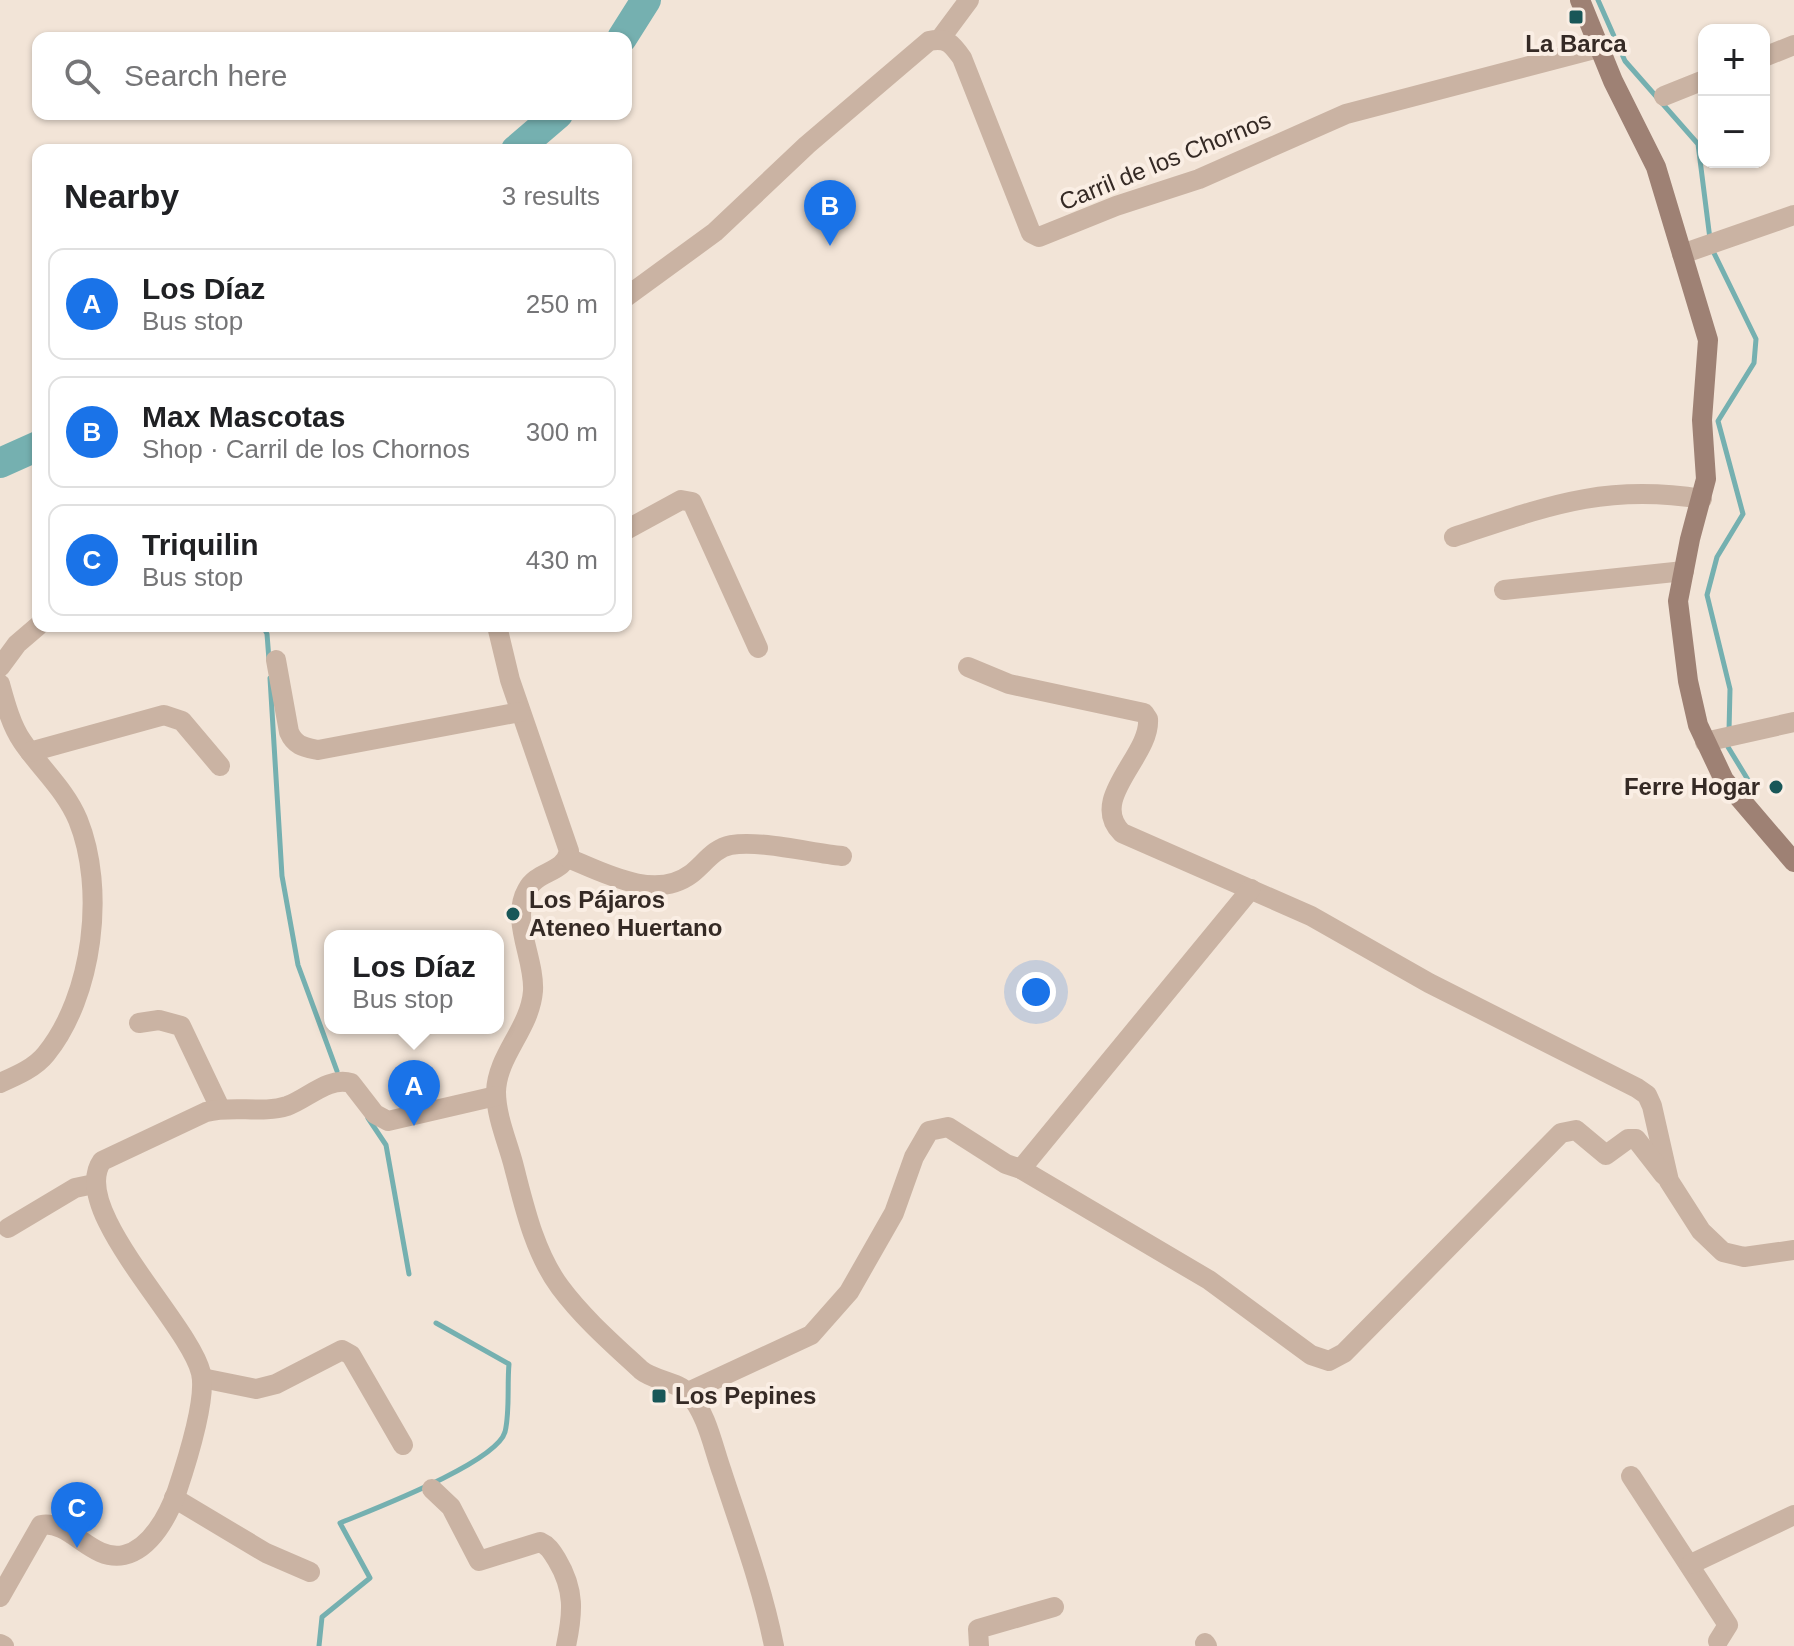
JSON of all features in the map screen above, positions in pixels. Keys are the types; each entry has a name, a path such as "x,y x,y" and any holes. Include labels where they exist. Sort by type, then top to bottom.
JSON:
{"main road":[{"path":"1580,0 1598,48 1650,151 1708,340 1702,392 1706,455 1702,499 1678,601 1688,681 1721,738 1724,780 1794,862"}],"street":[{"path":"632,293 715,232 915,50 940,39 969,0"},
{"name":"Carril de los Chornos","path":"940,39 951,43 962,58 1031,233 1039,237 1116,206 1199,179 1346,114 1598,48"},
{"path":"1770,55 1794,45"},
{"path":"1664,96 1698,82"},
{"path":"1682,254 1794,215"},
{"path":"1454,537 1569,500 1601,494 1659,492 1702,499"},
{"path":"632,527 681,500 692,502 758,648"},
{"path":"1504,590 1684,571"},
{"path":"0,667 17,644 32,631"},
{"path":"499,632 520,712 568,842 568,858 563,866 531,884 523,900 523,926 533,974 531,1009 502,1066 496,1096 535,1238 559,1286 602,1334 645,1374 688,1392 705,1421 762,1591 774,1646"},
{"path":"276,660 293,741 318,750 520,712"},
{"path":"968,667 1009,684 1144,713 1148,719 1146,733 1111,804 1115,827 1130,837 1311,916 1429,983 1647,1095 1669,1181"},
{"path":"0,684 20,738 59,786 79,822 87,852 91,946 81,983 46,1054 33,1066 0,1083"},
{"path":"30,752 152,717 173,715 206,745 220,766"},
{"path":"1721,738 1794,722"},
{"path":"568,858 628,880 656,886 680,880 717,850 735,844 842,856"},
{"path":"1021,1169 1251,889"},
{"path":"139,1023 159,1020 181,1026 220,1108"},
{"path":"0,1597 41,1525 54,1526 92,1550 121,1556 152,1536 174,1498 199,1406 202,1378 184,1336 133,1266 97,1197 94,1174 102,1161 220,1108 276,1109 344,1081 351,1083 375,1114 388,1121 496,1096"},
{"path":"688,1392 811,1335 849,1292 894,1213 914,1157 929,1131 948,1127 1006,1164 1021,1169 1209,1280 1311,1355 1329,1361 1344,1353 1561,1133 1576,1130 1606,1155 1628,1139 1650,1136 1655,1119"},
{"path":"1636,1139 1669,1181 1701,1231 1723,1252 1744,1257 1765,1257 1794,1250"},
{"path":"8,1228 75,1188 94,1184"},
{"path":"202,1378 217,1378 242,1388 256,1389 276,1384 342,1350 351,1355 403,1445"},
{"path":"1631,1476 1728,1625 1718,1641"},
{"path":"432,1489 451,1507 479,1561 535,1543 549,1547 564,1573 572,1597 566,1646"},
{"path":"174,1498 266,1553 310,1572"},
{"path":"1691,1564 1794,1515"},
{"path":"979,1646 978,1629 1054,1607"}],"waterway":[{"path":"626,32 646,0"},
{"path":"1598,0 1625,61 1698,144 1710,239"},
{"path":"523,144 551,120"},
{"path":"1712,249 1756,339 1754,363 1718,421 1743,514 1717,557 1707,595 1730,689 1729,731"},
{"path":"0,463 32,449"},
{"path":"266,632 269,660"},
{"path":"270,678 282,876 298,965 337,1071"},
{"path":"1729,741 1728,747 1756,793"},
{"path":"368,1118 386,1145 409,1274"},
{"path":"319,1646 322,1617 370,1578 340,1523 457,1471 497,1444 505,1432 509,1364 436,1323"}],"place":[{"name":"La Barca","path":"1576,17"},
{"name":"Max Mascotas","path":"830,246"},
{"name":"Ferre Hogar","path":"1776,787"},
{"name":"Los Pájaros Ateneo Huertano","path":"513,914"},
{"name":"Los Díaz","path":"414,1126"},
{"name":"Los Pepines","path":"659,1396"},
{"name":"Triquilin","path":"77,1548"}]}
